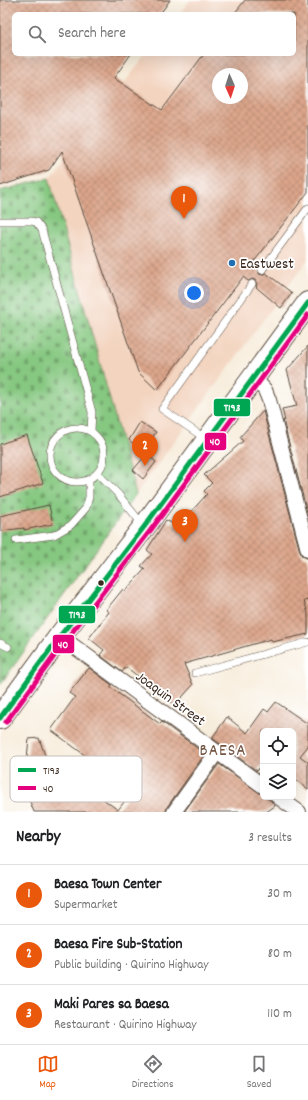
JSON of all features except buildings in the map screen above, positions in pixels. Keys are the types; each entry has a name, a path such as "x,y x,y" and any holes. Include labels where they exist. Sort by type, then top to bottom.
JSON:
{"main road":[{"path":"0,718 60,636 144,527 308,303"}],"street":[{"path":"254,378 265,390 269,400 304,543"},
{"name":"Joaquin Street","path":"60,636 260,784"},
{"path":"174,812 217,752"},
{"path":"282,800 299,812"}],"lane":[{"path":"262,270 308,208"},
{"path":"0,221 26,220 36,222 42,230 92,412 91,431"},
{"path":"208,440 162,409 252,284"},
{"path":"78,427 91,431 99,438 103,446 104,456 102,465 97,473 89,480 75,482 61,478 52,467 49,453 53,440 64,430 78,427"},
{"path":"97,473 118,494 144,527"},
{"path":"16,540 54,535 71,525 86,508 89,497 89,480"},
{"path":"195,673 308,642"},
{"path":"0,643 8,647"}],"shaded area":[{"path":"190,0 308,0 308,259 136,494 49,178 145,56 296,56 296,12 181,12"}],"green space":[{"path":"49,178 136,494 0,685 0,191"}],"transit line":[{"name":"T193","path":"0,718 60,636 144,527 308,303"},
{"name":"40","path":"6,722 66,640 150,531 308,315"}],"place":[{"name":"Baesa Town Center","path":"184,219"},
{"name":"Eastwest","path":"232,263"},
{"name":"Baesa Fire Sub-Station","path":"145,466"},
{"name":"Maki Pares sa Baesa","path":"185,542"}],"district":[{"name":"BAESA","path":"223,749"}]}
